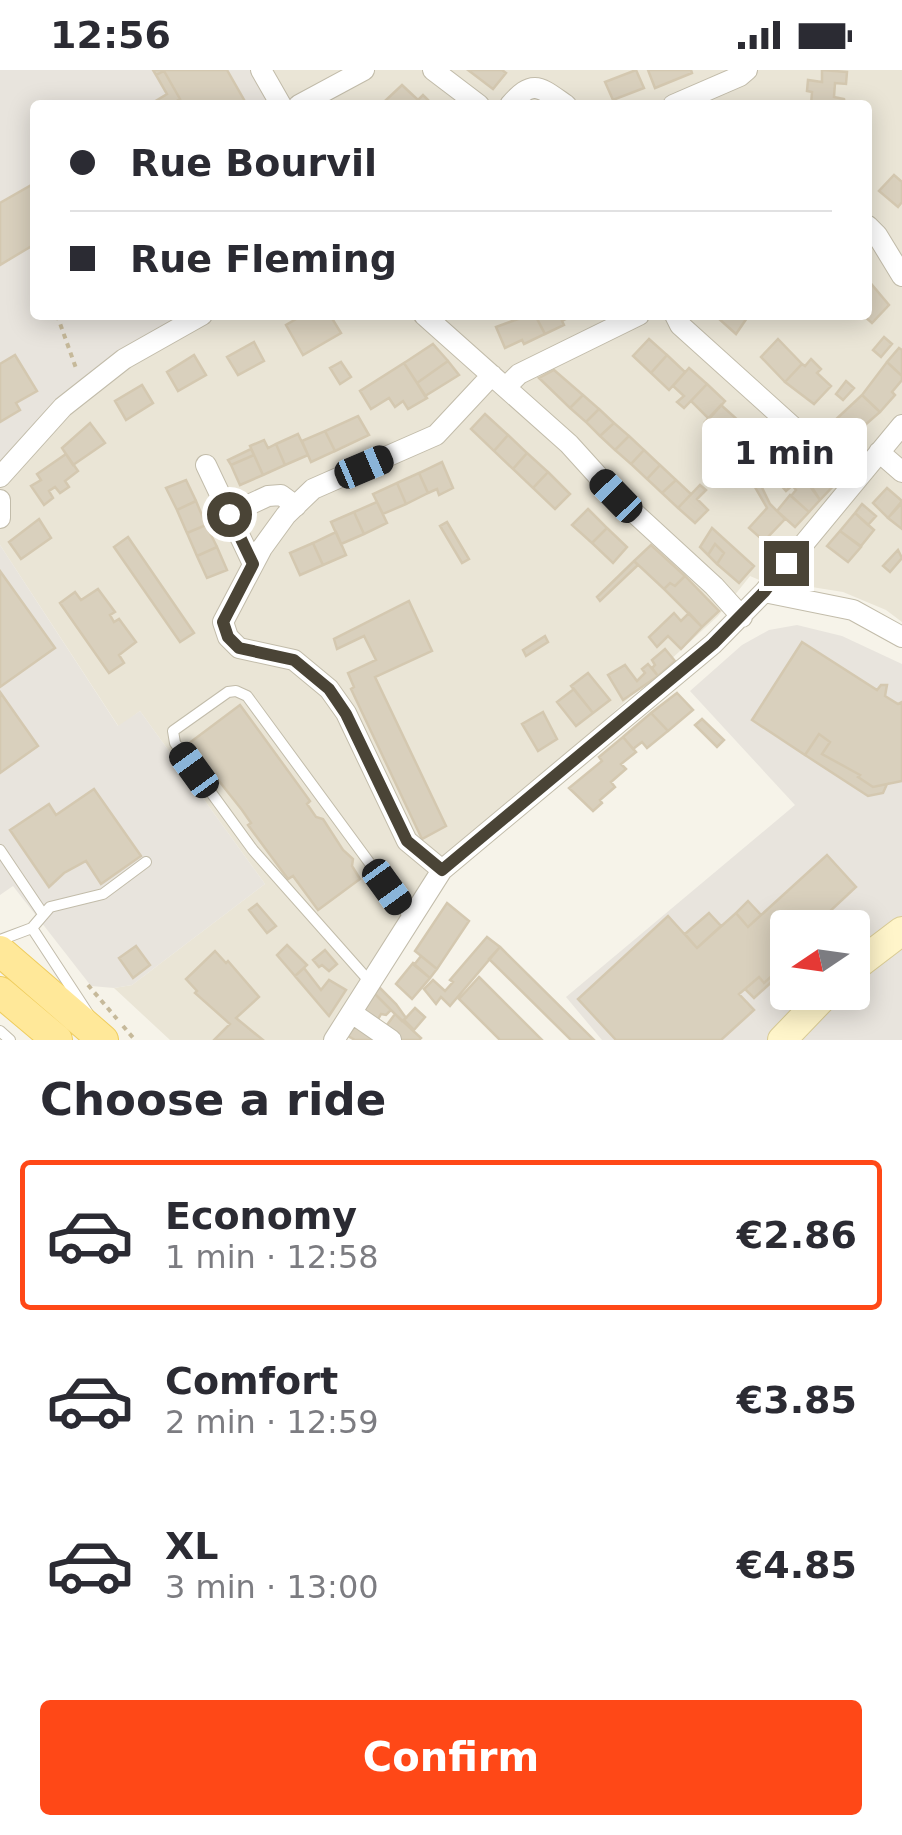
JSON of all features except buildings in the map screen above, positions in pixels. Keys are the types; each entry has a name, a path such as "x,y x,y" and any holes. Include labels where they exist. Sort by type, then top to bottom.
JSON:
{"main road":[{"path":"0,952 100,1038"},
{"path":"0,992 56,1040"}],"street":[{"path":"261,70 279,100"},
{"path":"307,100 364,70"},
{"path":"433,70 472,100"},
{"path":"684,100 747,70"},
{"path":"514,100 524,89 532,87 542,88 559,100"},
{"path":"872,230 902,276"},
{"path":"0,477 63,407 86,388 124,359 193,320"},
{"path":"430,320 499,380 742,616"},
{"path":"442,870 407,841 346,714 329,689 294,660 239,648 228,637 223,622 253,564 286,514 314,489 436,435 499,380 629,320"},
{"path":"678,320 854,482"},
{"path":"334,1040 442,870 742,616 902,425"},
{"path":"879,452 902,472"},
{"path":"206,466 253,564"},
{"path":"229,514 268,496 281,495 296,506"},
{"path":"0,500 0,518"},
{"path":"764,592 853,610 902,637"},
{"path":"870,956 902,932"},
{"path":"782,1040 811,1010"},
{"path":"352,1013 391,1040"}],"lane":[{"path":"370,982 253,850 175,744 173,731 228,692 247,696 410,919"},
{"path":"0,850 43,914"},
{"path":"0,940 32,928 50,907 103,894 146,862"},
{"path":"32,928 86,1006 100,1038"},
{"path":"0,1031 10,1040"}],"path":[{"path":"57,320 66,349 86,388"},
{"path":"85,981 135,1040"}],"shaded area":[{"path":"0,70 250,70 268,100 30,100 30,320 187,320 124,359 0,477"},
{"path":"261,70 902,70 902,622 886,610 843,592 799,585 780,589 750,576 718,616 442,870 334,1040 170,1040 114,988 132,985 265,884 140,711 119,727 0,545 0,477 63,407 194,320 872,320 872,100 278,100"},
{"path":"0,545 118,726 140,711 265,884 132,985 91,986 13,886 0,895"},
{"path":"797,625 842,636 902,664 902,1040 602,1040 566,997 795,805 690,691 742,645 769,630"}],"route":[{"path":"229,514 253,564 223,622 228,637 239,648 294,660 329,689 346,714 407,841 442,870 713,644 764,592 786,563"}]}
